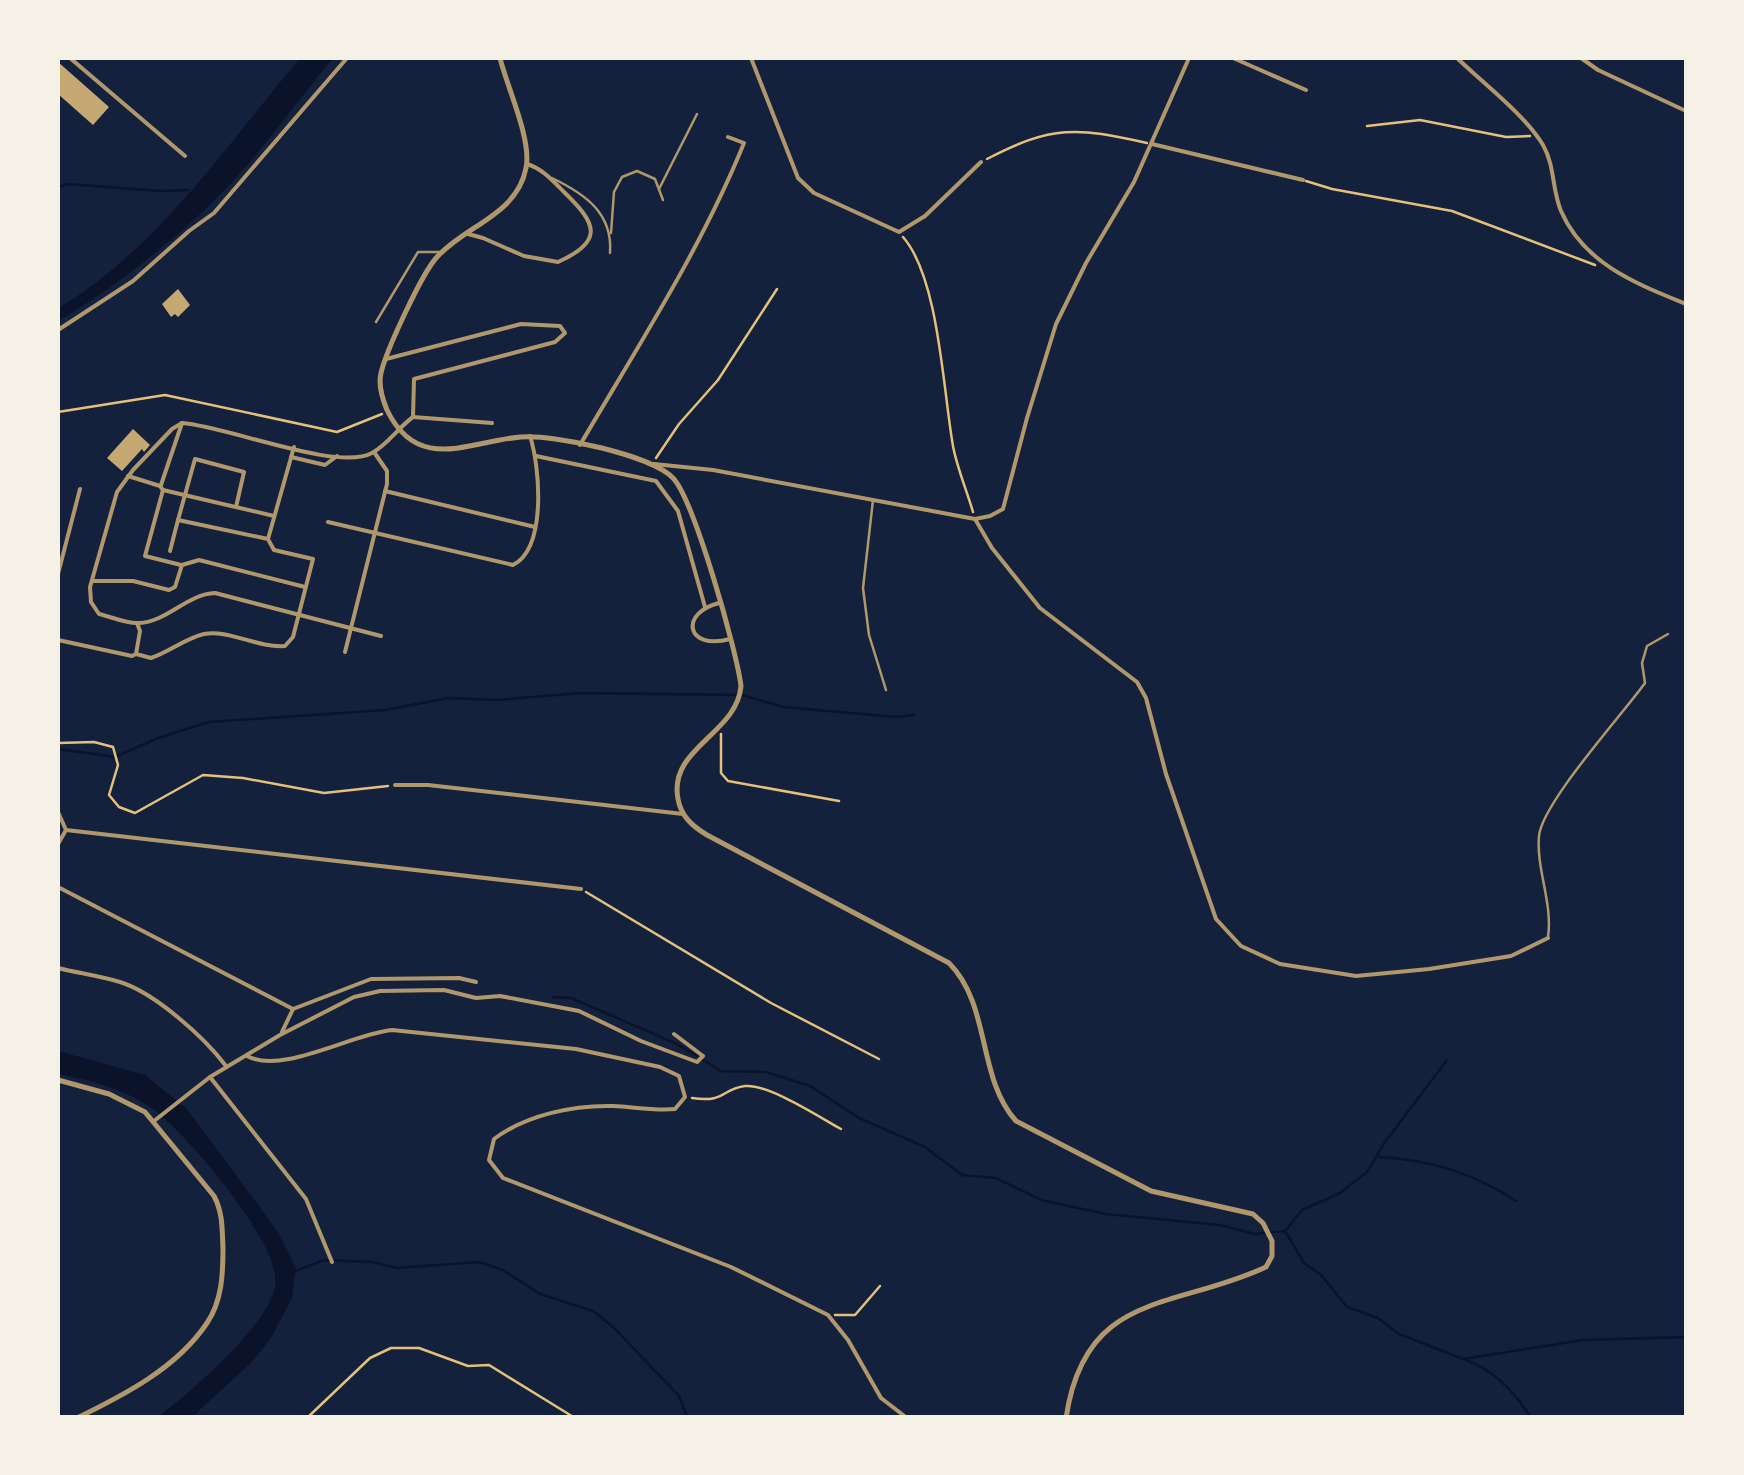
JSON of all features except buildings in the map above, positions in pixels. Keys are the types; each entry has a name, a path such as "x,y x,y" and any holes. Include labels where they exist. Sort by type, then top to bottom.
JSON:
{"street":[{"path":"70,58 185,156"},
{"path":"58,330 133,281 188,231 214,214 347,58"},
{"path":"500,58 527,164 507,205 442,252 422,281 385,360 380,384 388,412 398,428 416,443 443,450 530,436 580,444 654,464 712,470 975,519 1004,509 1056,324 1152,144 1189,58"},
{"path":"751,58 798,178 814,193 900,232 925,216 981,162"},
{"path":"1233,58 1306,90"},
{"path":"1458,58 1536,136 1550,161 1559,208 1578,238 1606,268 1686,304"},
{"path":"1581,58 1598,70 1686,111"},
{"path":"580,444 667,298 724,191 744,143 728,137"},
{"path":"1152,144 1303,180"},
{"path":"463,234 483,238 524,256 558,262 576,254 590,235 588,216 548,176 527,164"},
{"path":"385,360 515,325 560,326 565,332 555,342 414,379 413,417"},
{"path":"382,636 215,593 203,593 155,620 137,624 99,614 91,602 92,580 117,492 172,428 182,423 356,458 374,452 413,417 492,423"},
{"path":"182,423 146,556 182,565 199,560 306,587"},
{"path":"328,522 513,565 524,560 535,527 536,456 530,436"},
{"path":"58,640 126,657 136,654 151,658 202,634 266,647 285,646 293,637 313,559 274,550 268,540 294,447"},
{"path":"346,652 385,491 387,471 374,452"},
{"path":"292,457 324,466 337,456"},
{"path":"536,456 656,481 678,511 705,606"},
{"path":"170,551 196,459 244,472 236,507"},
{"path":"654,464 674,480 685,496 730,639 741,692 736,709 680,770 677,794 684,814 707,835 930,950 956,970 969,991 993,1072 1016,1121 1151,1191 1253,1214 1270,1236 1272,1256 1266,1267 1137,1310 1109,1328 1079,1368 1066,1418"},
{"path":"128,476 185,495 274,516"},
{"path":"58,574 80,490"},
{"path":"385,491 535,527"},
{"path":"975,519 992,548 1040,608 1137,682 1146,698 1166,774 1216,919 1241,946 1280,964 1356,976 1511,956 1548,938"},
{"path":"178,520 268,540"},
{"path":"92,580 133,581 169,590 175,587 182,565"},
{"path":"719,602 705,606 693,620 696,637 706,642 730,639"},
{"path":"136,654 140,631 137,624"},
{"path":"395,785 428,785 684,814"},
{"path":"58,812 66,830"},
{"path":"58,844 66,830"},
{"path":"66,830 581,889"},
{"path":"58,887 293,1009"},
{"path":"58,968 119,982 151,997 216,1053 226,1067"},
{"path":"280,1035 293,1009 371,979 459,978 476,982"},
{"path":"157,1119 210,1077 280,1035 354,998 380,991 444,990 476,998 500,996 580,1011 641,1041 697,1062 703,1056 674,1034"},
{"path":"247,1056 274,1062 370,1032 420,1032 576,1049 660,1067 679,1076 685,1097 676,1109 572,1109 528,1121 494,1139 489,1160 503,1178 682,1246 828,1315 882,1398 906,1418"},
{"path":"210,1077 306,1199 332,1262"},
{"path":"58,1080 109,1094 157,1119 222,1211 223,1278 208,1322 169,1363 138,1386 77,1418"}],"lane":[{"path":"659,189 697,114"},
{"path":"610,253 614,192 622,178 638,172 655,179 663,200"},
{"path":"548,176 579,191 599,211 612,233"},
{"path":"376,322 418,252 442,252"},
{"path":"873,499 863,588 869,636 886,690"},
{"path":"1548,938 1549,914 1539,848 1542,822 1645,682 1642,663 1647,646 1668,634"}],"path":[{"path":"1367,126 1420,120 1506,137 1536,136"},
{"path":"981,162 1046,134 1090,130 1152,144"},
{"path":"1303,180 1452,212 1606,268"},
{"path":"900,232 921,265 954,452 975,519"},
{"path":"654,464 679,424 718,380 778,290"},
{"path":"58,412 165,395 337,432 388,412"},
{"path":"719,728 721,773 728,780 839,801"},
{"path":"58,743 94,742 113,747 118,764 110,795 118,808 135,813 203,775 243,778 324,794 395,785"},
{"path":"581,889 771,1003 879,1058"},
{"path":"685,1097 713,1101 740,1086 758,1086 842,1129"},
{"path":"828,1315 856,1315 880,1286"},
{"path":"307,1418 370,1358 391,1348 419,1348 468,1366 489,1366 575,1418"}],"water":[{"path":"300,58 333,58 235,179 148,259 58,321 58,308 93,285 158,227"},
{"path":"58,1051 145,1075 187,1109 278,1232 296,1268 292,1298 271,1338 251,1363 192,1417 158,1417 225,1358 258,1321 275,1287 274,1269 250,1220 211,1168 172,1126 147,1105 123,1092 58,1074"}],"waterway":[{"path":"58,187 68,184 188,190"},
{"path":"58,749 115,757 209,722 385,710 449,698 497,700 581,693 742,695 783,707 896,717 914,715"},
{"path":"553,997 571,998 677,1044 721,1071 766,1072 810,1086 859,1118 925,1147 962,1175 996,1178 1041,1200 1106,1214 1220,1225 1255,1234 1285,1231 1304,1263 1321,1275 1347,1307 1378,1318 1399,1334 1463,1359 1583,1340 1686,1337"},
{"path":"1287,1229 1302,1210 1340,1193 1367,1172 1447,1060"},
{"path":"1377,1157 1450,1169 1516,1201"},
{"path":"293,1272 324,1260 372,1262 397,1268 479,1262 503,1270 540,1294 593,1311 679,1396 688,1418"},
{"path":"1466,1360 1503,1383 1531,1418"}]}
